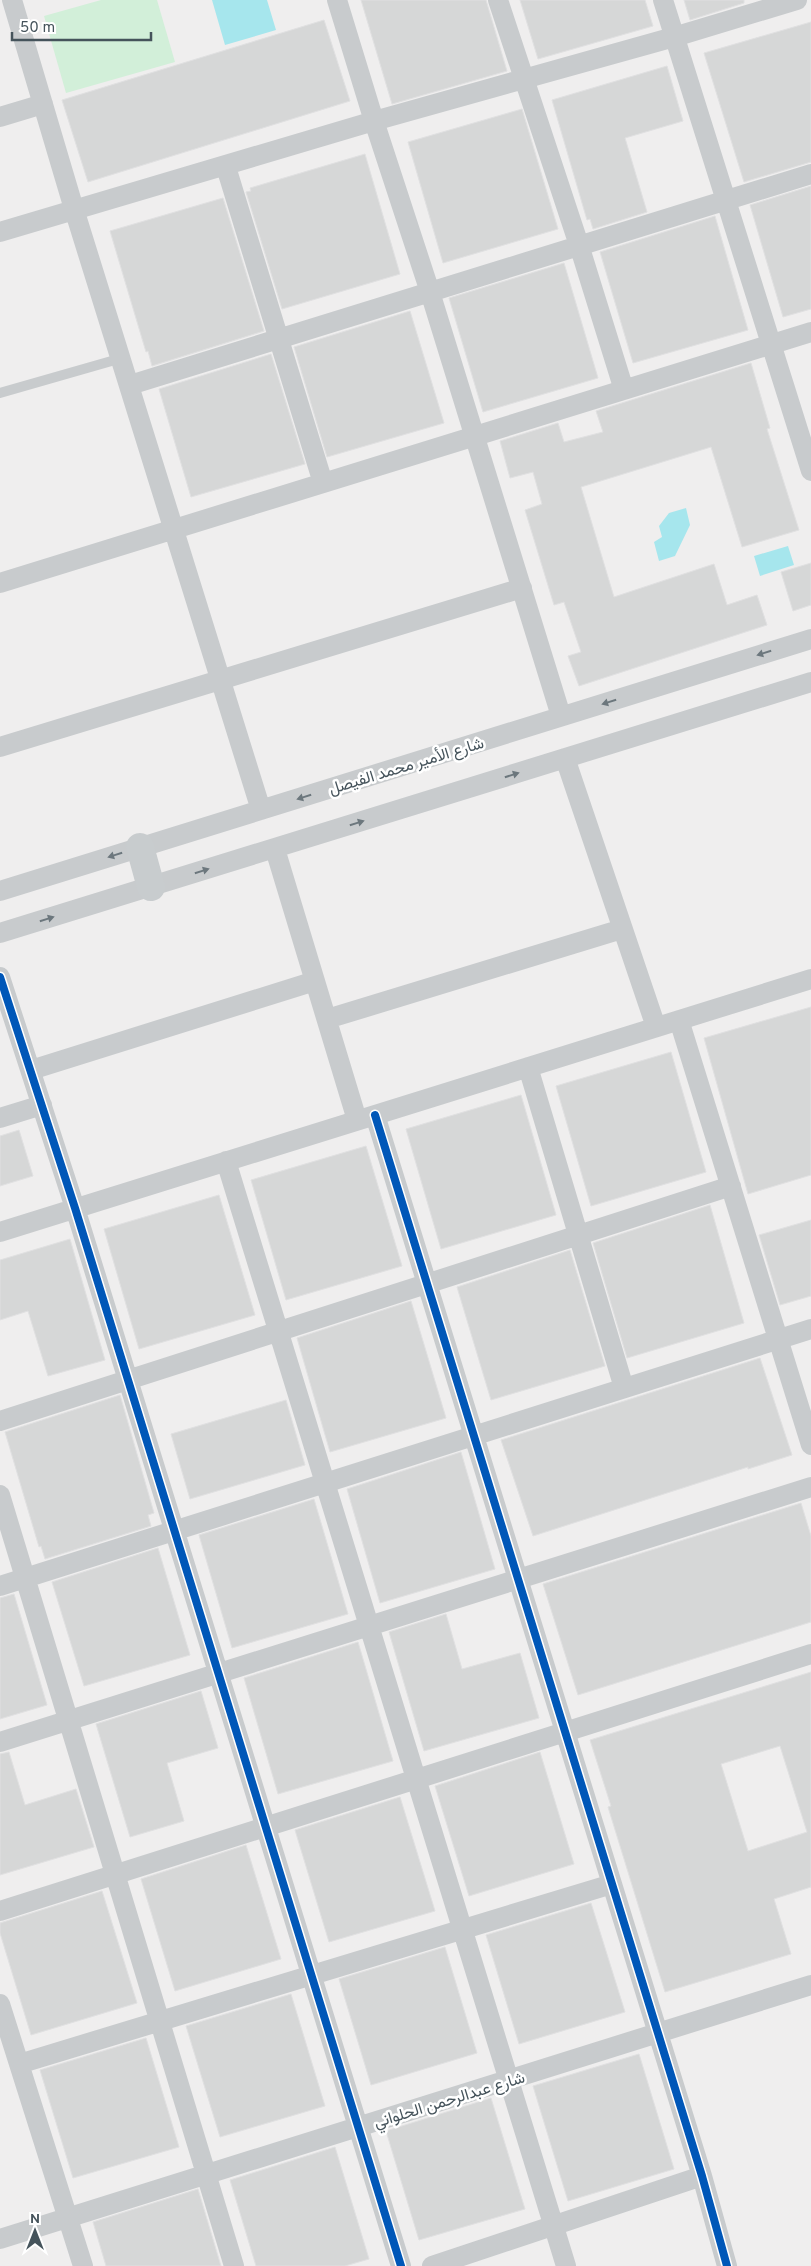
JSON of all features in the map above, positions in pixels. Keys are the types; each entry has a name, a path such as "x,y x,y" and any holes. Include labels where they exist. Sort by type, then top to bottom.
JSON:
{"street":[{"path":"12,0 74,209 122,358 261,810"},
{"path":"338,0 374,121 430,292 561,716"},
{"path":"498,0 579,245 624,390"},
{"path":"663,0 811,471"},
{"path":"0,232 74,209 226,167 374,121 674,37 797,0"},
{"path":"0,117 44,104"},
{"path":"226,167 323,483"},
{"path":"130,385 811,174"},
{"path":"0,583 811,332"},
{"path":"0,747 522,588"},
{"name":"شارع الأمير محمد الفيصل","path":"0,891 811,639"},
{"path":"0,933 811,682"},
{"path":"565,758 656,1027"},
{"path":"140,847 151,887"},
{"path":"275,849 327,1019 366,1117 427,1283 702,2176 727,2266"},
{"path":"327,1019 622,929"},
{"path":"0,977 76,1208 401,2266"},
{"path":"0,1232 811,979"},
{"path":"31,1070 315,981"},
{"path":"679,1020 811,1445"},
{"path":"528,1067 624,1388"},
{"path":"0,1118 42,1105"},
{"path":"226,1162 566,2266"},
{"path":"0,1421 730,1186"},
{"path":"0,1586 811,1329"},
{"path":"0,1742 811,1487"},
{"path":"0,1495 234,2266"},
{"path":"0,1911 811,1654"},
{"path":"19,2064 612,1884"},
{"name":"شارع عبدالرحمن الحلواني","path":"0,2239 658,2033 810,1990"},
{"path":"0,2004 83,2266"},
{"path":"432,2266 702,2176"}],"lane":[{"path":"0,393 122,358"}],"green space":[{"path":"101,0 157,0 175,62 66,93 44,16"}],"water":[{"path":"212,0 267,0 276,30 225,45"},
{"path":"686,508 690,525 675,556 659,561 654,542 662,537 659,526 669,513"},
{"path":"788,546 794,565 760,576 754,556"}],"building":[{"path":"361,0 486,0 507,71 392,104"},
{"path":"520,0 645,0 653,26 538,59"},
{"path":"684,0 744,0 744,3 690,20"},
{"path":"324,20 350,101 88,182 62,100"},
{"path":"811,22 811,162 744,182 704,53"},
{"path":"667,66 683,121 625,138 647,212 593,229 590,219 587,220 552,100"},
{"path":"522,109 558,229 443,263 408,142"},
{"path":"365,154 400,274 282,309 246,192 251,191 250,188"},
{"path":"811,186 811,309 783,317 750,205"},
{"path":"223,198 264,331 152,366 148,351 146,352 110,231"},
{"path":"715,216 748,330 633,363 600,252"},
{"path":"564,263 598,378 483,412 449,298"},
{"path":"410,311 444,423 327,457 294,347"},
{"path":"271,354 305,464 191,497 159,389"},
{"path":"751,363 770,428 767,429 799,530 742,547 711,447 581,487 614,597 714,564 727,605 757,595 767,625 579,686 568,656 581,652 564,602 554,605 525,510 542,504 533,472 510,478 500,441 558,423 564,442 603,432 596,411"},
{"path":"811,563 811,605 793,611 781,572"},
{"path":"811,1007 811,1175 748,1194 704,1038"},
{"path":"671,1052 706,1172 591,1206 556,1086"},
{"path":"521,1095 556,1215 441,1249 406,1129"},
{"path":"19,1130 33,1176 0,1186 0,1136"},
{"path":"366,1146 402,1266 286,1300 251,1180"},
{"path":"219,1195 255,1315 139,1349 104,1229"},
{"path":"710,1205 744,1323 627,1358 593,1243"},
{"path":"811,1220 811,1296 780,1305 759,1235"},
{"path":"70,1239 105,1360 48,1376 28,1311 0,1320 0,1260"},
{"path":"570,1250 605,1366 491,1400 457,1287"},
{"path":"411,1301 446,1418 330,1452 297,1338"},
{"path":"760,1358 792,1455 748,1469 748,1467 533,1536 501,1440"},
{"path":"120,1395 154,1513 148,1515 151,1526 45,1559 41,1546 39,1547 5,1432"},
{"path":"286,1400 305,1465 190,1499 171,1434"},
{"path":"461,1452 495,1569 380,1603 347,1489"},
{"path":"314,1499 348,1614 232,1648 199,1535"},
{"path":"801,1503 811,1536 811,1622 578,1695 543,1584"},
{"path":"158,1548 190,1655 84,1686 52,1582"},
{"path":"14,1594 47,1705 0,1719 0,1598"},
{"path":"446,1614 462,1669 520,1653 539,1718 424,1751 389,1632"},
{"path":"358,1642 393,1761 278,1794 244,1678"},
{"path":"811,1672 811,1887 774,1899 791,1954 665,1992 608,1807 611,1806 590,1740","holes":["780,1746 807,1832 748,1851 721,1764"]},
{"path":"201,1691 218,1748 167,1763 184,1821 130,1837 96,1724"},
{"path":"9,1752 25,1805 76,1789 94,1847 0,1875 0,1754"},
{"path":"540,1752 574,1864 469,1896 435,1786"},
{"path":"400,1797 435,1911 329,1942 295,1830"},
{"path":"246,1845 281,1959 175,1991 141,1879"},
{"path":"102,1891 137,2003 31,2035 0,1933 0,1923"},
{"path":"591,1903 625,2012 519,2044 486,1935"},
{"path":"445,1947 477,2053 371,2085 339,1979"},
{"path":"291,1994 325,2106 220,2137 186,2026"},
{"path":"146,2038 179,2147 73,2178 40,2070"},
{"path":"639,2054 674,2169 568,2201 533,2086"},
{"path":"491,2098 525,2209 419,2240 386,2131"},
{"path":"335,2147 369,2259 345,2266 256,2266 230,2180"},
{"path":"198,2189 221,2266 106,2266 93,2222"}],"cycle path":[{"path":"0,977 75,1208 401,2266"},
{"path":"375,1115 702,2176 727,2266"}]}
